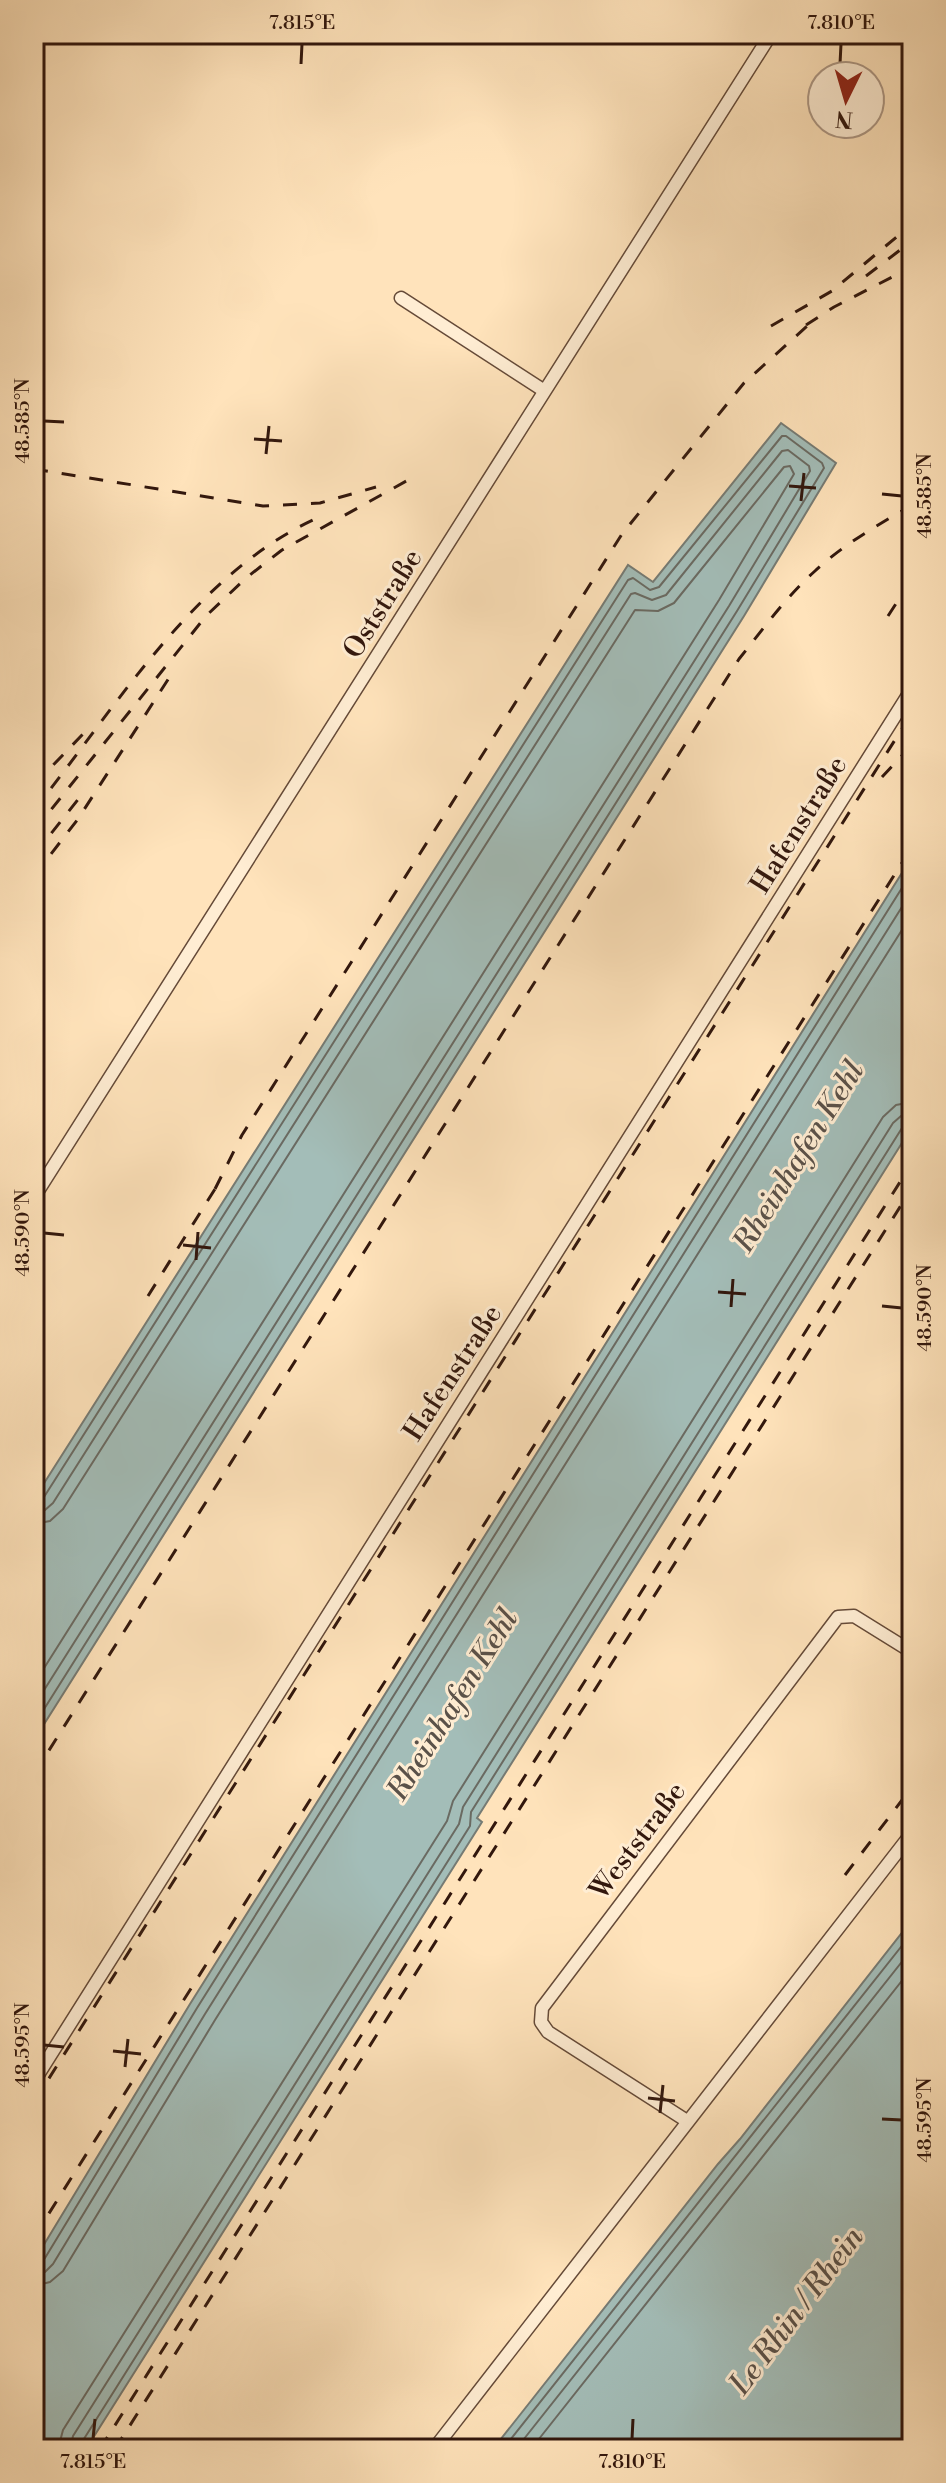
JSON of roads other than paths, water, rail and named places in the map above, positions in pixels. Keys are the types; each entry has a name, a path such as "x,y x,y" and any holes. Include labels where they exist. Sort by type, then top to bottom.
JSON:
{"street":[{"name":"Oststraße","path":"34,1197 771,34"},
{"path":"401,298 543,390"},
{"name":"Hafenstraße","path":"34,2081 912,689"},
{"name":"Weststraße","path":"687,2121 548,2032 541,2022 542,2008 838,1617 854,1616 912,1652"},
{"path":"434,2449 912,1833"}],"water":[{"path":"781,423 836,463 744,616 34,1740 34,1499 628,565 653,582"},
{"name":"Rheinhafen Kehl","path":"912,857 912,1127 477,1818 482,1822 86,2449 34,2449 34,2261 190,2004"},
{"name":"Le Rhin / Rhein","path":"912,1920 912,2449 493,2449 740,2139"}],"railway":[{"path":"771,326 832,291 912,224"},
{"path":"866,276 912,241"},
{"path":"806,325 894,276"},
{"path":"215,1189 242,1135 622,534 744,383 815,319"},
{"path":"34,469 263,506 320,503 376,487"},
{"path":"34,831 206,616 246,578 282,550 410,479"},
{"path":"34,1774 739,659 785,602 826,561 912,505"},
{"path":"34,810 127,688 194,609 231,574 272,543 315,519"},
{"path":"888,616 912,579"},
{"path":"34,876 78,819 169,678"},
{"path":"34,2102 912,713"},
{"path":"34,785 83,734"},
{"path":"882,777 912,745"},
{"path":"34,855 84,792"},
{"path":"34,2237 912,847"},
{"path":"100,2449 912,1163"},
{"path":"148,1296 220,1181"},
{"path":"115,2449 912,1188"},
{"path":"845,1875 912,1787"}]}
